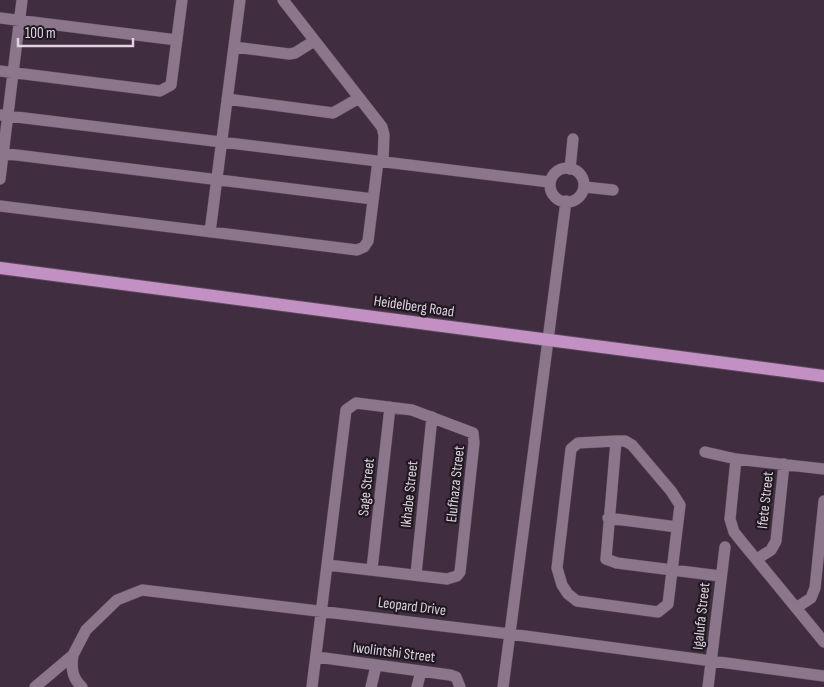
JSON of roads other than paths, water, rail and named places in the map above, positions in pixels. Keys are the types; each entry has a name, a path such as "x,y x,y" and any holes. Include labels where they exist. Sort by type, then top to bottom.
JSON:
{"main road":[{"name":"Heidelberg Road","path":"0,268 824,376"}],"street":[{"path":"0,179 4,115 13,73 22,0"},
{"path":"0,71 160,91 172,85 182,0"},
{"path":"210,232 240,0"},
{"path":"0,206 357,250 364,247 368,241 384,135 382,127 282,0"},
{"path":"0,18 178,40"},
{"path":"234,47 295,53 314,41"},
{"path":"228,99 333,113 359,98"},
{"path":"4,115 550,182"},
{"path":"570,168 573,139"},
{"path":"2,153 373,199"},
{"path":"562,168 570,168 580,173 584,179 585,187 581,196 575,200 566,201 552,195 549,187 550,182 550,177 556,171 562,168"},
{"path":"585,187 613,190"},
{"path":"503,687 566,201"},
{"name":"Elufhaza Street","path":"323,610 328,565 346,410 356,403 412,410 469,430 475,437 460,572 450,579 328,565"},
{"name":"Sage Street","path":"372,569 390,407"},
{"name":"Ikhabe Street","path":"416,574 432,417"},
{"path":"616,441 606,559 617,563 720,576"},
{"path":"624,441 632,445 671,492 680,506 677,528 668,604 658,612 577,601 568,594 559,579 558,563 571,449 578,443 624,441"},
{"path":"705,452 736,458 824,469"},
{"path":"736,458 730,514 731,524 757,560 824,642"},
{"name":"Ifete Street","path":"757,560 771,550 776,541 784,464"},
{"path":"796,608 810,598 815,588 824,501"},
{"path":"608,518 677,528"},
{"name":"Igalufa Street","path":"708,687 725,547"},
{"name":"Leopard Drive","path":"35,687 73,655 86,630 117,600 142,590 323,610 824,676"},
{"path":"312,687 323,610"},
{"path":"73,655 71,666 74,677 82,687"},
{"name":"Iwolintshi Street","path":"317,658 450,675 456,677 460,687"},
{"path":"371,687 376,666"},
{"path":"417,687 421,671"}]}
